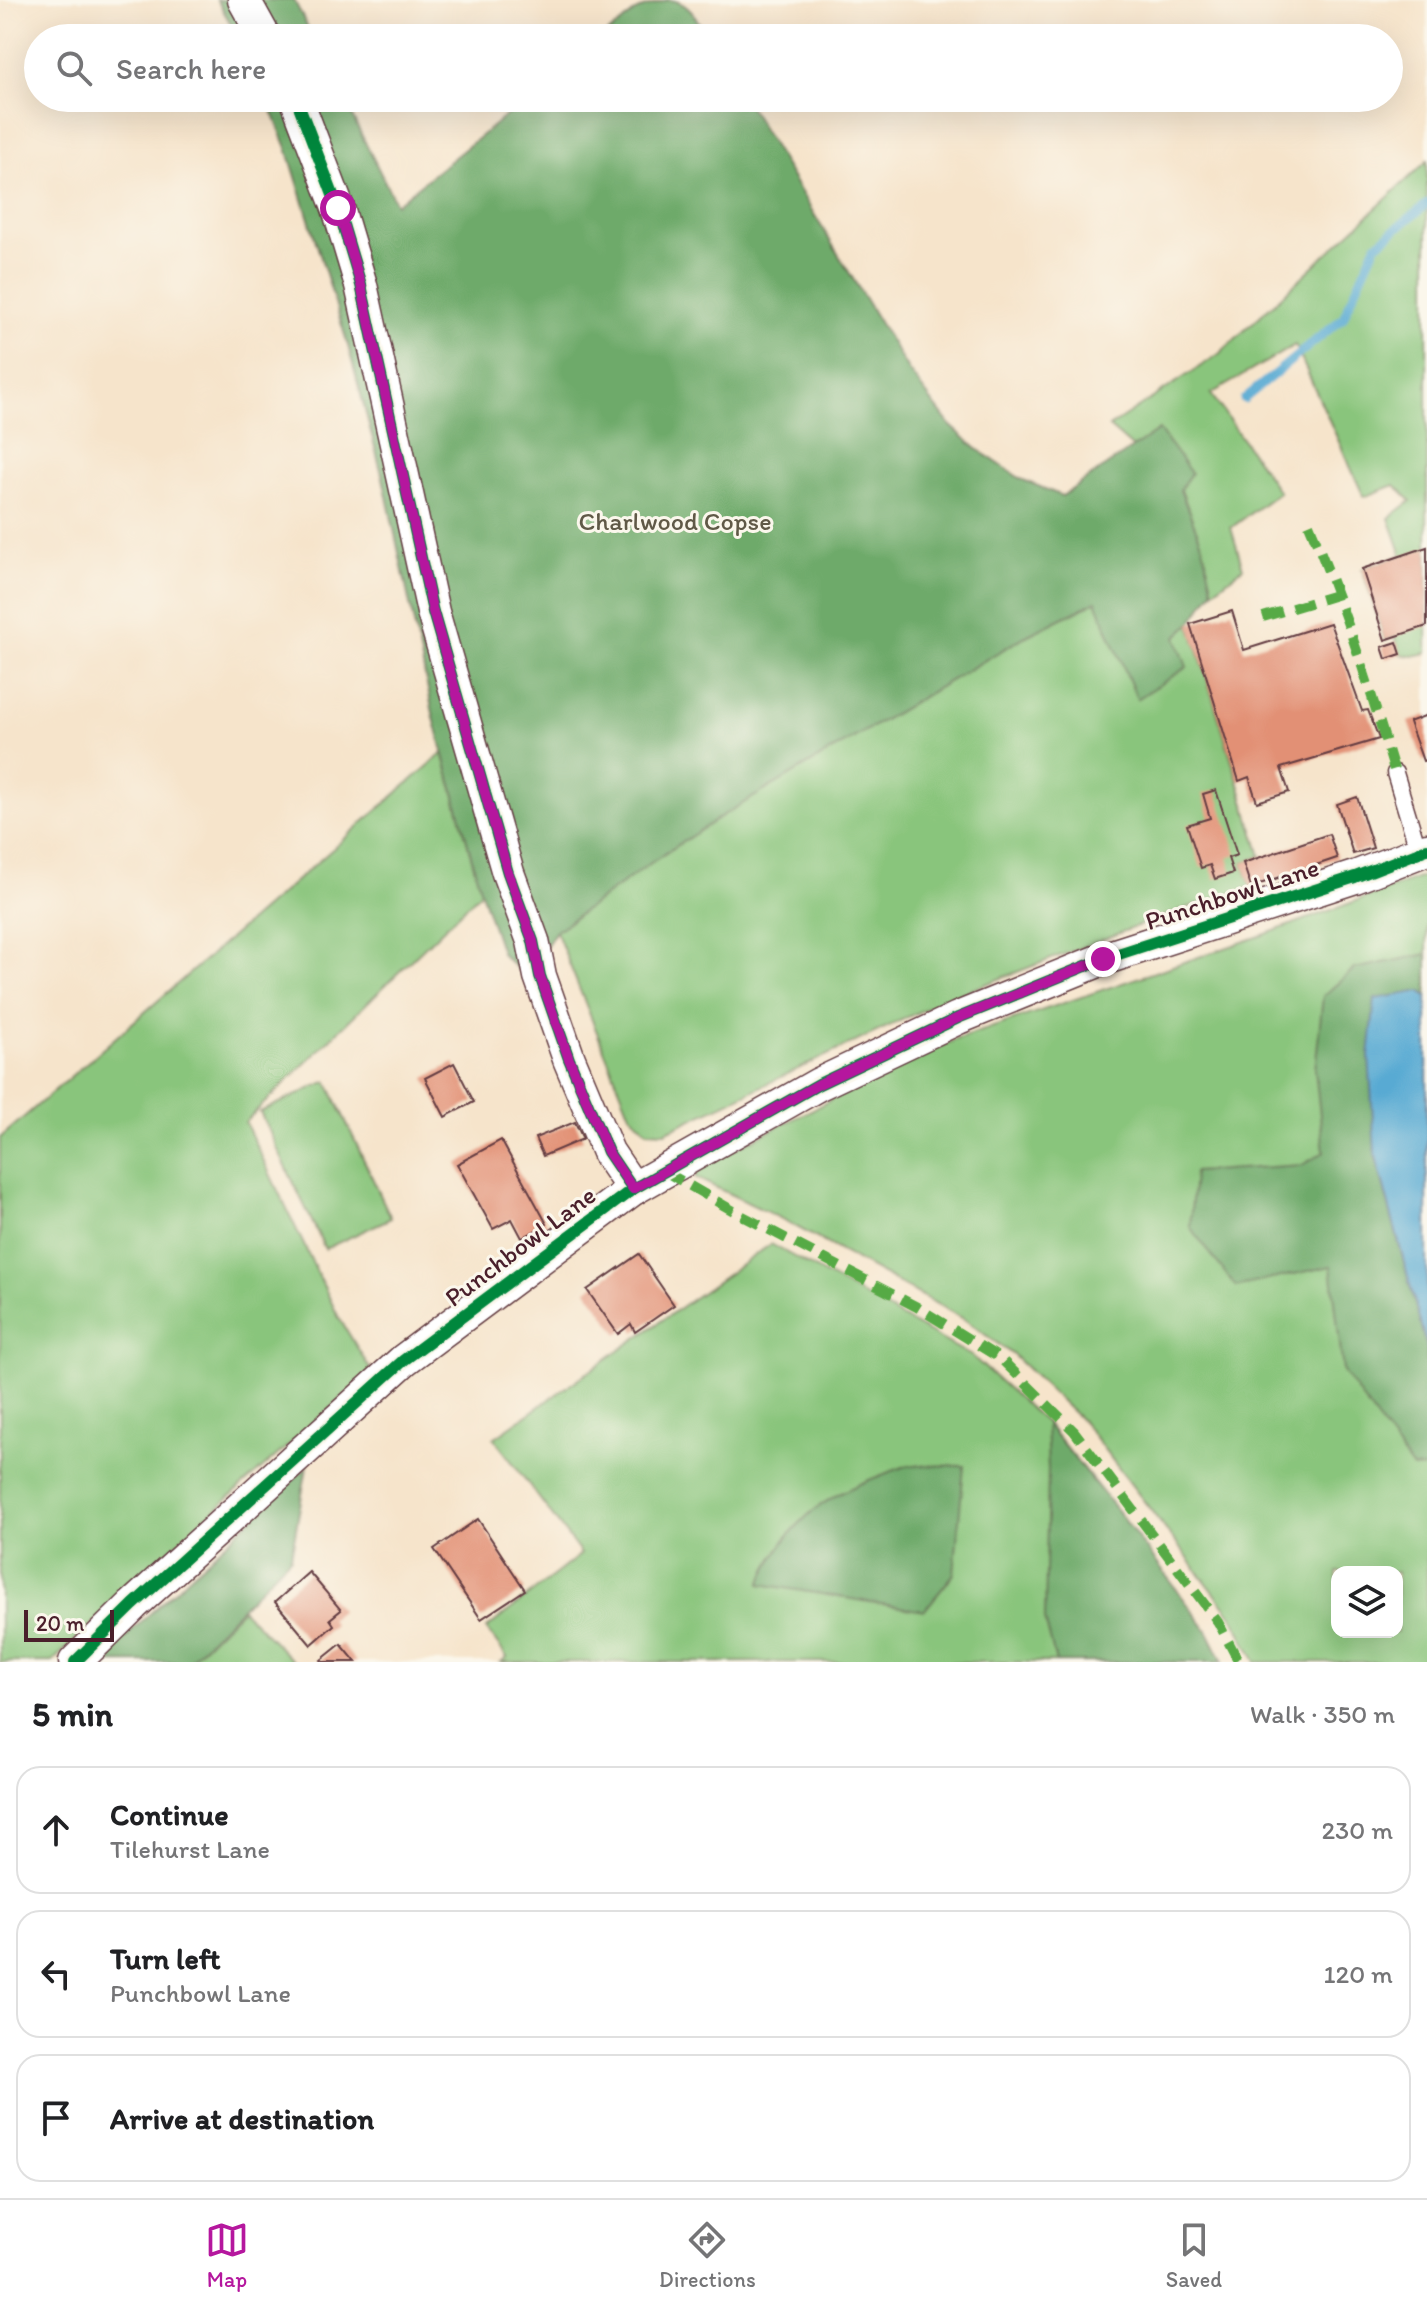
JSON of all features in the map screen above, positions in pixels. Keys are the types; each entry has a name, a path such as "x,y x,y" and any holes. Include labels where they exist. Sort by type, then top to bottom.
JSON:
{"street":[{"path":"244,0 257,24"},
{"path":"301,112 338,208 361,285 433,612 508,873 533,941 540,976 569,1059 608,1152 633,1189"},
{"name":"Punchbowl Lane","path":"75,1662 133,1605 404,1360 633,1189 819,1084 958,1018 1103,959 1355,877 1423,851"}],"lane":[{"path":"1395,773 1423,851"}],"green space":[{"path":"217,0 294,0 306,24 231,24"},
{"path":"667,0 675,1 687,7 700,24 620,24 637,10"},
{"name":"Charlwood Copse","path":"273,112 350,112 396,204 511,112 752,112 908,370 950,425 977,449 1021,479 1062,496 1159,430 1191,473 1180,490 1203,546 1213,591 1190,624 1176,637 1187,667 1137,699 1096,601 1024,637 725,814 652,862 556,931 526,977 502,955 481,892 434,718 383,478 347,342 287,148"},
{"path":"1427,161 1427,653 1413,656 1401,654 1395,637 1385,640 1362,569 1402,555 1389,518 1411,501 1395,485 1364,497 1295,345 1211,394 1279,492 1231,528 1243,568 1213,591 1196,530 1159,430 1133,448 1109,427 1219,354"},
{"path":"1096,601 1176,637 1190,624 1261,856 1243,863 1251,887 1177,911 944,1000 665,1132 647,1131 630,1114 556,931 725,814 1024,637"},
{"path":"443,753 481,892 245,1122 338,1316 372,1372 184,1537 52,1662 0,1662 0,1138"},
{"path":"1427,875 1427,1662 1256,1662 1233,1617 1083,1422 1013,1355 964,1319 784,1220 696,1178 697,1168 955,1040 1266,934"},
{"path":"1427,954 1427,997 1420,991 1375,1153 1427,1349 1427,1468 1413,1469 1343,1372 1331,1266 1236,1287 1190,1227 1194,1172 1302,1165 1324,1152 1315,1070 1323,996 1354,969"},
{"path":"327,1081 391,1218 325,1249 260,1112"},
{"path":"771,1244 973,1357 1046,1423 1123,1518 1207,1630 1223,1662 501,1662 507,1657 486,1629 581,1554 494,1438"},
{"path":"1046,1423 1123,1518 1207,1630 1223,1662 1056,1662 1045,1620"},
{"path":"909,1465 964,1466 954,1574 924,1611 760,1584 773,1558 802,1520 838,1494"},
{"path":"307,1467 291,1557 188,1662 98,1662"},
{"path":"242,1609 294,1662 188,1662"}],"water":[{"path":"1421,991 1427,997 1427,1349 1375,1153 1369,1056 1375,999"}],"building":[{"path":"1427,547 1427,626 1385,640 1362,569"},
{"path":"1232,611 1244,650 1330,623 1362,711 1368,710 1379,739 1281,768 1289,792 1257,802 1249,777 1239,781 1190,624"},
{"path":"1397,642 1401,654 1386,659 1382,647"},
{"path":"1427,715 1427,760 1423,761 1409,722"},
{"path":"1216,790 1237,855 1228,858 1233,873 1215,879 1210,865 1201,868 1187,825 1210,818 1203,794"},
{"path":"1357,797 1373,848 1353,854 1337,804"},
{"path":"1329,834 1337,858 1251,887 1243,863"},
{"path":"454,1063 474,1102 445,1117 425,1078"},
{"path":"575,1122 583,1139 543,1156 535,1138"},
{"path":"501,1140 547,1224 522,1238 512,1219 493,1229 457,1164"},
{"path":"639,1254 674,1305 635,1332 631,1324 618,1334 587,1290"},
{"path":"478,1519 525,1590 481,1619 434,1549"},
{"path":"309,1572 341,1610 330,1619 334,1625 311,1645 275,1602"},
{"path":"341,1644 356,1662 321,1660"}],"waterway":[{"path":"1244,399 1343,318 1376,245 1427,204"}],"marked path":[{"path":"1309,524 1356,647 1395,773"},
{"path":"1263,617 1339,594"},
{"path":"664,1171 917,1307 1001,1359 1074,1431 1218,1622 1239,1662"}],"cycle path":[{"path":"301,112 338,208 361,285 433,612 508,873 533,941 540,976 569,1059 608,1152 633,1189"},
{"path":"75,1662 133,1605 404,1360 633,1189 819,1084 958,1018 1103,959 1355,877 1427,849"}],"route":[{"path":"338,208 361,285 433,612 508,873 533,941 540,976 569,1059 608,1152 633,1189 819,1084 958,1018 1103,959"}]}
